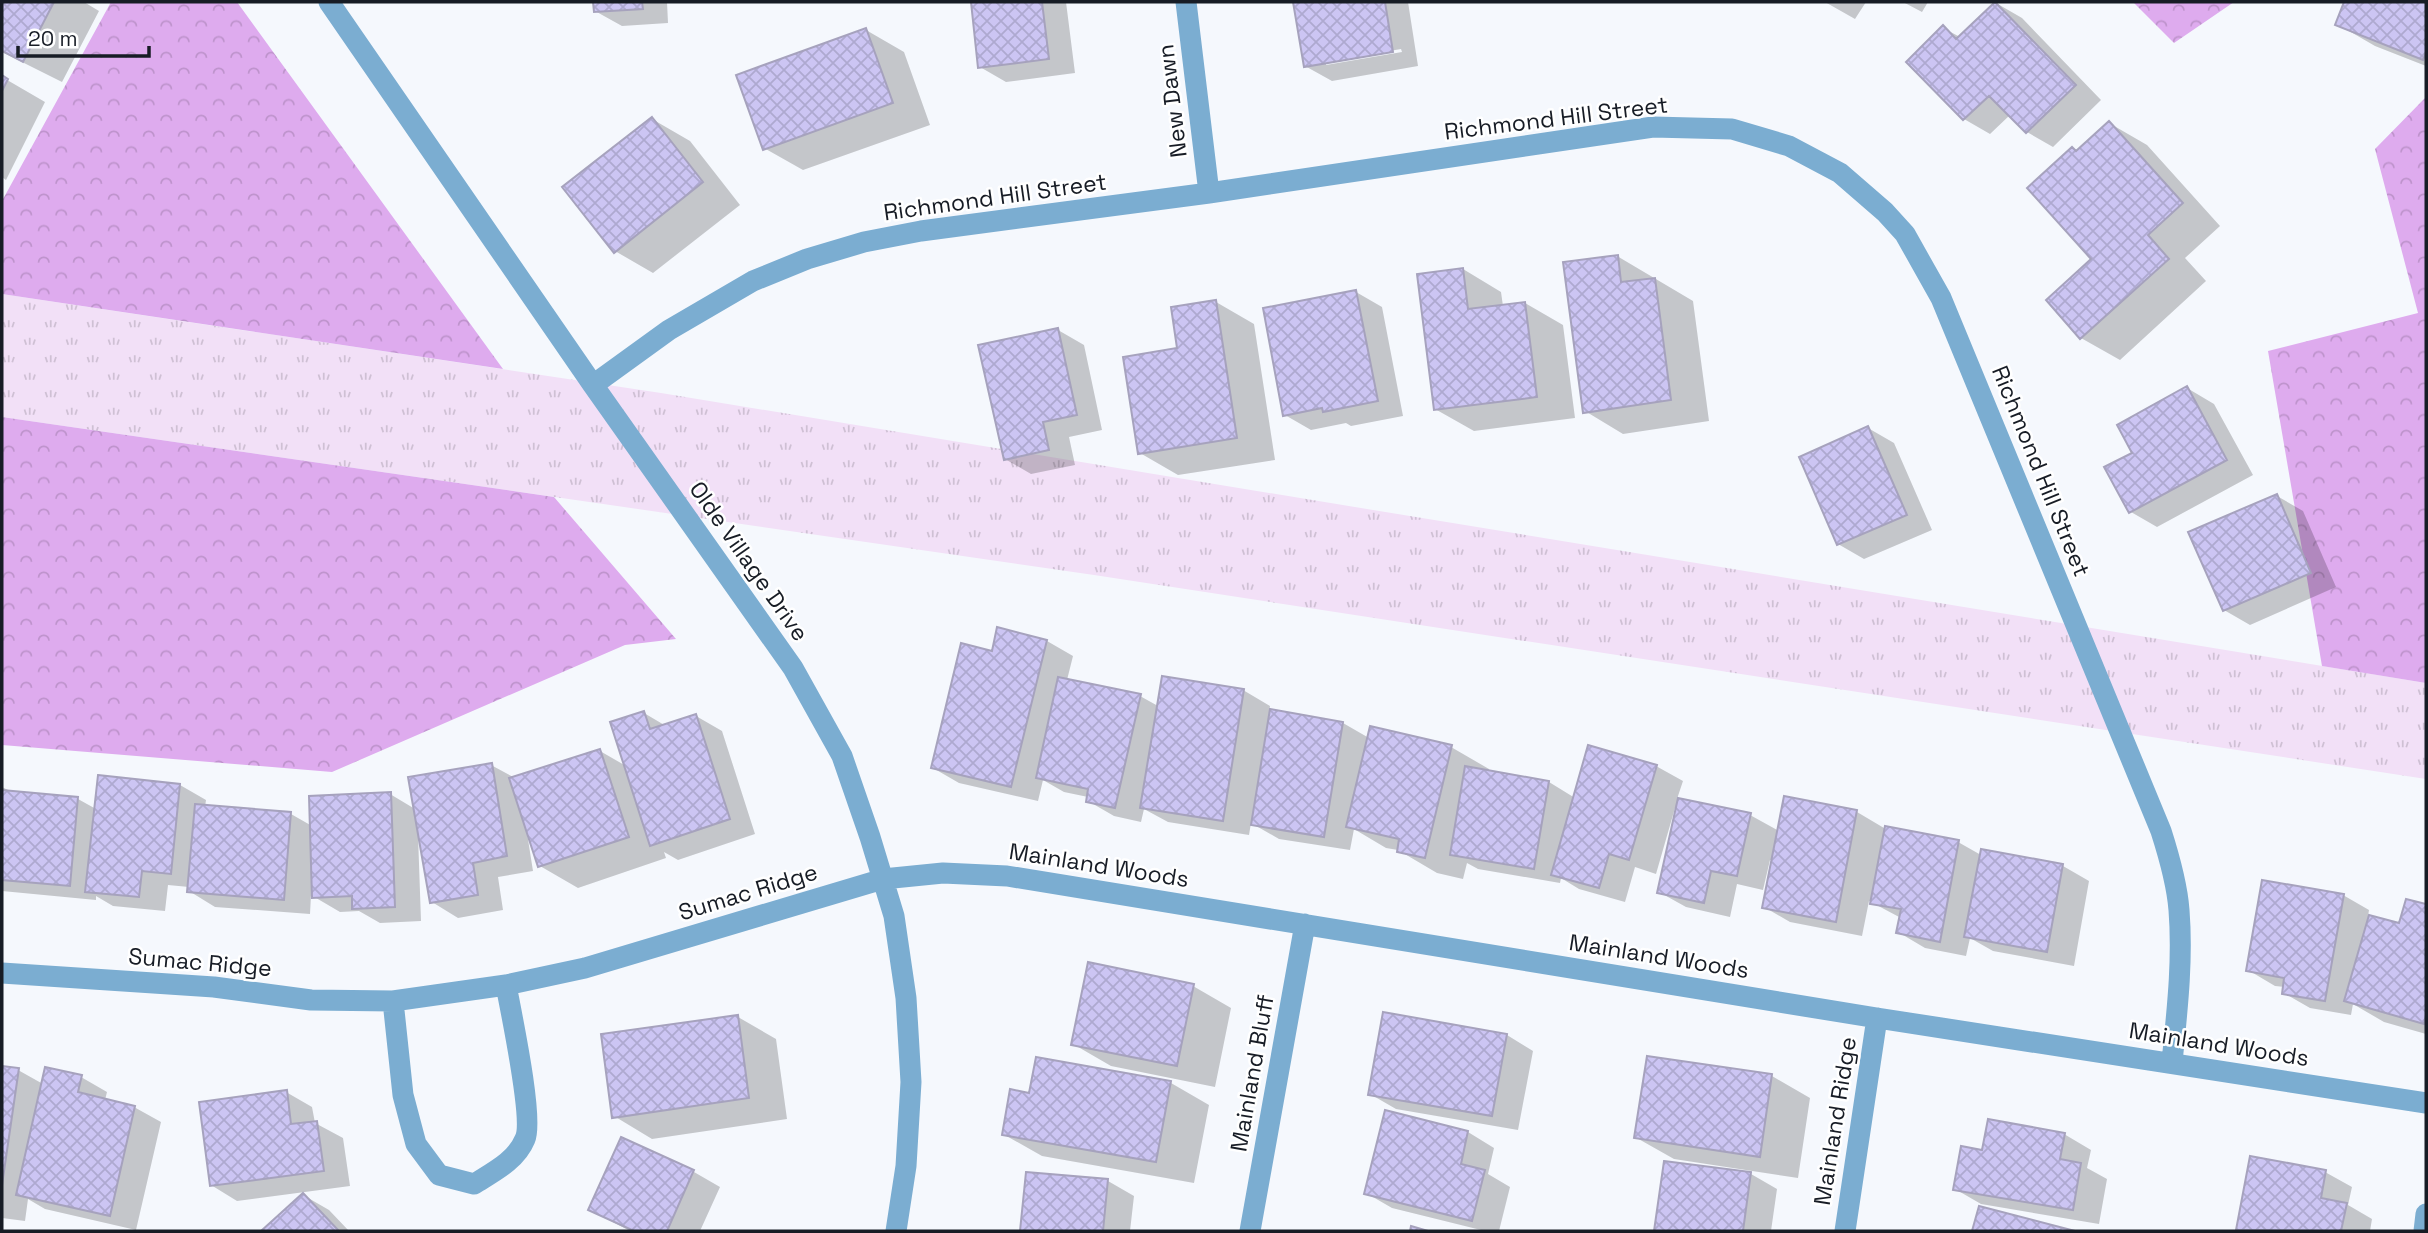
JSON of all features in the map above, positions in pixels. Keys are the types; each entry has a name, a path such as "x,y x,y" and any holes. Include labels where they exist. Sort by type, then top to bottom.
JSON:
{"street":[{"name":"Olde Village Drive","path":"329,2 593,385 793,668 842,756 894,916 906,998 911,1082 906,1166 896,1231"},
{"name":"New Dawn","path":"1186,2 1209,193"},
{"name":"Richmond Hill Street","path":"593,385 669,330 753,281 807,259 864,242 921,231 1209,193 1653,127 1732,129 1789,146 1840,173 1885,212 1905,234 1941,298 2161,831 2179,908 2181,972 2172,1062"},
{"name":"Mainland Woods","path":"883,879 943,873 1007,876 1877,1018 2426,1103"},
{"name":"Sumac Ridge","path":"2,973 214,987 312,1000 393,1001 506,985 585,968 883,879"},
{"name":"Mainland Bluff","path":"1250,1231 1305,924"},
{"path":"393,1001 403,1095 416,1144 439,1175 474,1184 508,1164 526,1138 526,1103 506,985"},
{"name":"Mainland Ridge","path":"1845,1231 1877,1018"},
{"path":"2424,1231 2426,1214"}],"green space":[{"path":"111,2 237,2 503,369 2,294 2,201"},
{"path":"2133,2 2234,2 2174,43"},
{"path":"2426,97 2426,683 2322,666 2268,351 2418,313 2375,149"},
{"path":"2,294 661,393 2426,683 2426,779 1094,575 2,417"},
{"path":"2,417 554,497 676,639 625,645 332,772 2,745"}],"building":[{"path":"2,2 54,2 23,62 2,51"},
{"path":"593,2 642,2 643,9 594,12"},
{"path":"971,2 1042,2 1049,59 978,68"},
{"path":"1293,2 1385,2 1393,52 1304,67"},
{"path":"1995,2 2076,85 2026,133 1989,96 1963,120 1906,62 1943,25 1956,39"},
{"path":"2344,2 2426,2 2426,53 2423,60 2335,25"},
{"path":"866,28 893,103 763,150 736,75"},
{"path":"2,75 8,79 2,91"},
{"path":"652,117 703,182 614,253 562,187"},
{"path":"2109,121 2183,203 2148,235 2169,259 2080,339 2046,300 2091,259 2027,188 2072,147 2076,151"},
{"path":"1618,255 1621,282 1655,278 1671,400 1583,413 1563,262"},
{"path":"1463,268 1468,309 1525,302 1537,397 1434,410 1417,274"},
{"path":"1356,290 1378,401 1323,412 1322,408 1283,416 1263,308"},
{"path":"1216,300 1237,438 1138,454 1123,357 1177,348 1171,307"},
{"path":"1058,328 1077,415 1043,422 1049,450 1004,460 978,345"},
{"path":"2187,386 2227,460 2129,513 2104,467 2132,453 2117,425"},
{"path":"1868,426 1907,515 1837,545 1799,457"},
{"path":"2277,494 2311,573 2223,611 2188,532"},
{"path":"997,627 1047,640 1011,787 931,768 961,643 992,651"},
{"path":"1162,676 1244,689 1223,821 1140,808"},
{"path":"1058,677 1141,694 1115,808 1086,802 1088,789 1036,778"},
{"path":"1270,709 1343,722 1324,837 1251,825"},
{"path":"644,711 650,729 696,714 730,819 650,846 610,722"},
{"path":"1370,726 1452,745 1425,858 1397,852 1399,839 1346,827"},
{"path":"1588,745 1657,765 1629,860 1609,854 1599,888 1551,875"},
{"path":"600,749 629,837 538,867 509,778"},
{"path":"492,763 507,856 473,863 478,895 430,903 408,777"},
{"path":"1465,766 1549,781 1534,869 1450,855"},
{"path":"98,775 180,784 171,874 142,871 139,897 85,892"},
{"path":"2,790 78,797 70,886 2,880"},
{"path":"391,792 395,907 352,909 352,896 312,898 309,796"},
{"path":"1784,796 1857,810 1836,922 1762,908"},
{"path":"1678,798 1751,813 1737,876 1711,871 1704,903 1657,893"},
{"path":"195,804 291,812 284,900 187,892"},
{"path":"1885,826 1959,840 1940,942 1896,933 1901,909 1870,904"},
{"path":"1981,849 2063,864 2047,952 1964,937"},
{"path":"2262,880 2344,894 2325,1001 2282,994 2284,978 2246,971"},
{"path":"2406,899 2426,904 2424,1024 2344,1001 2369,915 2399,923"},
{"path":"1088,962 1194,984 1177,1066 1071,1045"},
{"path":"1383,1012 1507,1034 1492,1116 1368,1095"},
{"path":"738,1015 749,1098 612,1118 601,1034"},
{"path":"1647,1056 1772,1074 1760,1157 1634,1138"},
{"path":"1036,1057 1171,1081 1156,1162 1002,1135 1010,1089 1029,1093"},
{"path":"2,1066 19,1068 2,1185"},
{"path":"45,1067 82,1075 78,1092 135,1106 110,1216 16,1195"},
{"path":"287,1090 291,1124 317,1121 324,1171 210,1186 199,1102"},
{"path":"1385,1110 1468,1131 1461,1164 1485,1170 1472,1221 1364,1194"},
{"path":"1988,1119 2065,1133 2060,1159 2081,1163 2073,1210 1953,1190 1961,1146 1982,1150"},
{"path":"621,1137 694,1170 667,1231 634,1231 588,1210"},
{"path":"2250,1156 2326,1170 2321,1198 2347,1203 2341,1231 2236,1230"},
{"path":"1664,1161 1751,1172 1743,1231 1654,1231"},
{"path":"1026,1172 1108,1179 1103,1231 1020,1231"},
{"path":"303,1193 339,1231 261,1231"},
{"path":"1979,1206 2075,1231 1972,1231"},
{"path":"1411,1226 1428,1231 1410,1231"}]}
